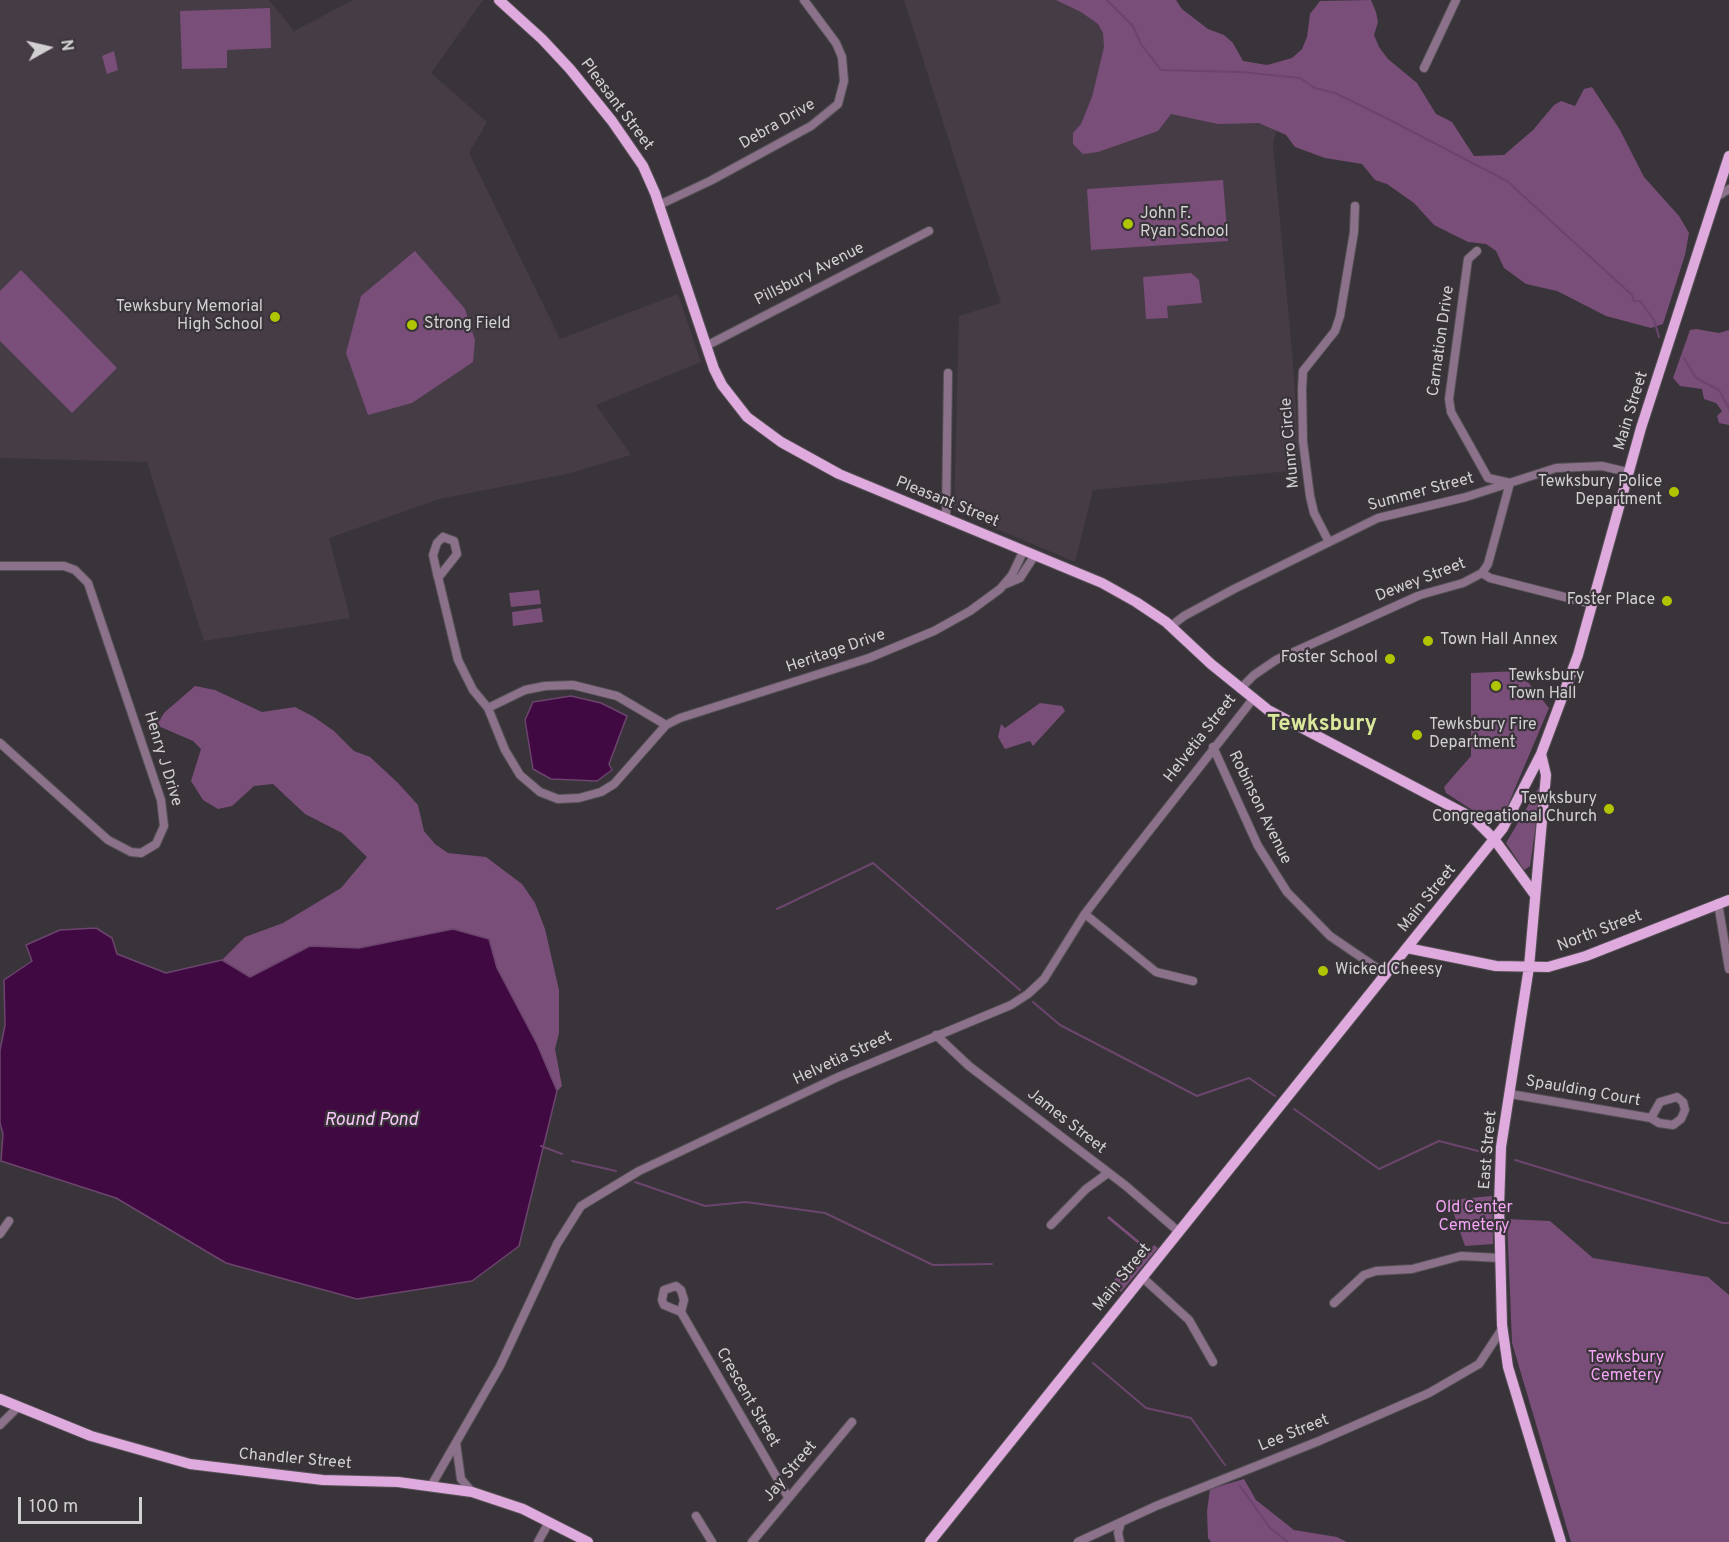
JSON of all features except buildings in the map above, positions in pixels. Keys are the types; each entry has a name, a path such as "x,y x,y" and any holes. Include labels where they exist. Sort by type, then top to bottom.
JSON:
{"main road":[{"name":"Pleasant Street","path":"499,0 553,49 612,121 643,166 659,205 706,346 722,384 733,401 768,433 832,470 1102,583 1154,613 1240,689 1278,716 1453,806 1480,824 1494,839 1534,895"},
{"name":"Main Street","path":"930,1542 1494,839 1518,802 1559,710 1592,604 1628,475 1729,156"},
{"name":"East Street","path":"1541,754 1546,775 1529,967 1500,1155 1500,1258 1502,1329 1508,1367 1561,1542"},
{"name":"North Street","path":"1407,948 1496,966 1548,967 1586,956 1729,900"},
{"name":"Chandler Street","path":"0,1399 17,1408 152,1455 203,1467 314,1479 431,1486 472,1492 500,1500 588,1542"}],"street":[{"name":"Debra Drive","path":"659,205 710,181 811,126 838,104 844,81 842,57 836,43 804,0"},
{"path":"1424,68 1456,0"},
{"path":"1718,196 1729,189"},
{"name":"Munro Circle","path":"1329,542 1314,513 1310,496 1303,442 1302,383 1307,365 1335,331 1341,316 1353,241 1355,206"},
{"name":"Pillsbury Avenue","path":"706,346 929,231"},
{"name":"Carnation Drive","path":"1477,251 1468,260 1452,366 1449,407 1488,478 1510,483"},
{"path":"946,518 948,373"},
{"name":"Summer Street","path":"1171,626 1209,602 1378,518 1568,466 1614,468 1628,475"},
{"path":"1482,573 1488,564 1510,483"},
{"name":"Heritage Drive","path":"439,580 458,660 473,690 488,708 505,750 520,775 540,792 558,799 579,798 601,792 614,784 630,768 651,739 666,725 680,718 824,673 908,643 970,611 1005,584 1029,552"},
{"name":"Henry J Drive","path":"0,566 64,566 75,570 87,583 161,800 164,826 156,844 141,853 131,852 108,840 0,743"},
{"name":"Dewey Street","path":"1240,689 1254,675 1276,660 1420,595 1463,583 1482,573 1490,578 1592,604"},
{"path":"488,708 525,690 545,686 573,685 617,696 666,725"},
{"name":"Helvetia Street","path":"431,1486 513,1341 557,1244 581,1206 639,1171 838,1077 1011,1005 1028,994 1044,979 1085,914 1213,747 1253,699"},
{"name":"Robinson Avenue","path":"1213,747 1258,846 1287,892 1330,936 1377,968 1384,976"},
{"path":"1718,903 1729,969"},
{"path":"1085,914 1156,972 1192,981"},
{"name":"James Street","path":"936,1035 969,1066 1108,1173 1179,1232"},
{"name":"Spaulding Court","path":"1510,1094 1651,1118"},
{"path":"1051,1225 1086,1189 1108,1173"},
{"path":"0,1234 9,1221"},
{"path":"1334,1303 1364,1275 1376,1271 1412,1269 1461,1256 1500,1258"},
{"path":"1143,1278 1189,1320 1214,1362"},
{"name":"Crescent Street","path":"681,1312 789,1497"},
{"name":"Lee Street","path":"1078,1542 1429,1393 1479,1364 1502,1329"},
{"path":"0,1425 17,1408"},
{"name":"Jay Street","path":"752,1542 852,1422"},
{"path":"456,1443 461,1479 472,1492"},
{"path":"696,1516 712,1542"},
{"path":"538,1542 549,1522"},
{"path":"1120,1542 1118,1533 1121,1522"}],"shaded area":[{"name":"Tewksbury Memorial High School","path":"0,0 269,0 294,31 353,0 483,0 431,73 487,122 469,153 560,339 678,294 701,362 596,405 631,455 567,474 439,499 329,538 350,618 204,641 147,462 0,458"},
{"name":"John F. Ryan School","path":"904,0 1094,0 1289,80 1273,144 1293,363 1300,470 1093,490 1075,562 954,511 959,316 1001,303"}],"green space":[{"path":"1056,0 1176,0 1182,9 1208,29 1224,35 1233,43 1243,61 1267,65 1292,58 1302,49 1307,37 1310,14 1320,1 1371,0 1378,22 1374,35 1379,47 1388,59 1417,83 1436,114 1452,122 1474,156 1504,155 1533,130 1554,105 1561,101 1575,106 1584,89 1592,87 1620,130 1644,177 1679,216 1689,233 1685,255 1663,324 1651,328 1606,316 1557,291 1526,284 1504,268 1496,251 1486,244 1468,242 1434,225 1414,203 1387,184 1375,180 1362,164 1325,158 1295,147 1286,135 1259,123 1218,124 1171,114 1158,131 1098,152 1083,154 1073,144 1073,133 1081,124 1092,97 1104,47 1103,33 1098,24 1081,12"},
{"path":"270,8 271,48 227,50 227,68 182,69 180,11"},
{"path":"114,51 118,70 107,74 102,56"},
{"path":"1223,180 1228,241 1091,250 1087,189"},
{"name":"Strong Field","path":"415,251 465,309 475,340 473,362 412,403 368,415 346,353 361,296"},
{"path":"21,270 117,368 72,413 0,341 0,291"},
{"path":"1191,273 1199,280 1202,303 1167,306 1168,318 1146,319 1143,277"},
{"path":"1690,330 1719,333 1729,330 1729,425 1719,423 1717,416 1722,411 1716,403 1704,399 1702,389 1680,386 1673,378"},
{"path":"539,590 541,604 511,607 509,593"},
{"path":"541,608 543,622 513,626 512,612"},
{"path":"1519,671 1549,708 1508,805 1495,817 1483,817 1446,793 1444,787 1471,756 1471,673"},
{"path":"195,686 215,690 262,712 295,707 314,717 334,731 354,751 370,757 398,783 418,805 424,831 435,844 448,853 486,857 522,884 535,903 545,929 559,990 559,1033 555,1049 562,1086 557,1091 537,1044 250,977 222,960 245,937 283,923 341,888 367,857 342,833 305,814 273,784 254,786 232,806 218,809 203,800 191,781 201,749 193,741 156,725 165,712"},
{"path":"1040,703 1062,706 1065,711 1033,746 1030,741 1005,749 998,737 1001,724 1005,728"},
{"path":"1542,782 1530,866 1524,870 1506,843"},
{"name":"Old Center Cemetery","path":"1492,1196 1493,1244 1465,1246 1449,1200"},
{"path":"1109,1216 1150,1250 1154,1245 1158,1248 1121,1292 1111,1284 1126,1265 1132,1270 1147,1251 1107,1218"},
{"name":"Tewksbury Cemetery","path":"1507,1219 1550,1221 1593,1258 1708,1277 1729,1295 1729,1542 1571,1542 1512,1343"},
{"path":"1244,1479 1256,1500 1294,1530 1337,1537 1347,1542 1211,1542 1208,1538 1207,1511 1210,1489"}],"water":[{"path":"571,696 601,703 627,716 609,764 612,770 597,781 551,779 533,769 525,720 533,702"},
{"name":"Round Pond","path":"96,928 112,938 117,954 166,973 222,960 250,977 310,946 359,948 453,929 489,939 497,968 537,1044 557,1091 519,1246 472,1281 357,1299 226,1263 116,1198 1,1161 3,1134 0,1123 0,1050 5,1025 4,980 32,961 26,945 60,930"}],"waterway":[{"path":"1107,0 1133,26 1141,44 1161,70 1241,72 1300,78 1315,88 1335,93 1388,119 1507,181 1632,295 1634,301 1640,301 1654,320 1659,337"},
{"path":"1684,358 1696,378 1719,390 1729,409"},
{"path":"777,909 873,863 1020,990"},
{"path":"1033,1002 1060,1025 1197,1096 1249,1078 1275,1096"},
{"path":"1294,1109 1379,1169 1439,1141 1490,1154"},
{"path":"541,1146 562,1154"},
{"path":"1515,1160 1729,1223"},
{"path":"572,1161 616,1171"},
{"path":"635,1182 705,1206 746,1202 825,1213 933,1265 992,1264"},
{"path":"1093,1363 1146,1408 1191,1418 1225,1465"},
{"path":"1240,1486 1270,1528 1288,1542"}],"place":[{"name":"John F. Ryan School","path":"1128,224"},
{"name":"Tewksbury Memorial High School","path":"275,317"},
{"name":"Strong Field","path":"412,325"},
{"name":"Tewksbury Police Department","path":"1674,492"},
{"name":"Foster Place","path":"1667,601"},
{"name":"Town Hall Annex","path":"1428,641"},
{"name":"Foster School","path":"1390,659"},
{"name":"Tewksbury Town Hall","path":"1496,686"},
{"name":"Tewksbury Fire Department","path":"1417,735"},
{"name":"Tewksbury Congregational Church","path":"1609,809"},
{"name":"Wicked Cheesy","path":"1323,971"}],"district":[{"name":"Tewksbury","path":"1322,726"}]}
